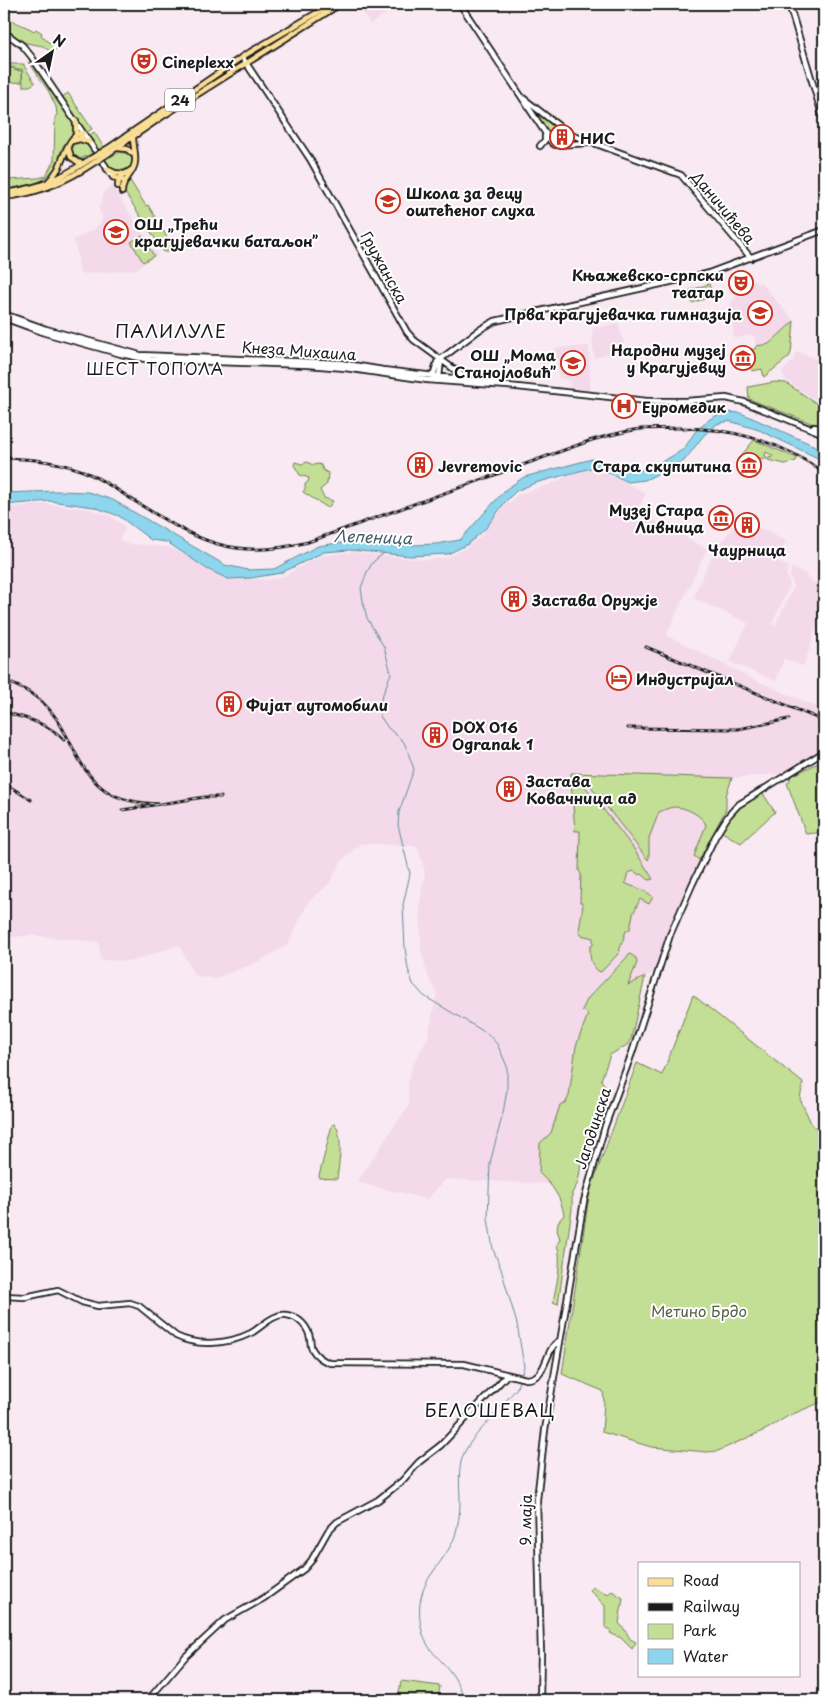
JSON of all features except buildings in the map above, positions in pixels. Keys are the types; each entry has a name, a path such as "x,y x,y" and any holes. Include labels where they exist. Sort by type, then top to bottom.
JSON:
{"main road":[{"name":"24","path":"4,197 32,193 71,177 242,57 332,4"},
{"name":"24","path":"108,151 116,148 246,62 340,4"},
{"path":"46,184 59,168 76,134 76,121"},
{"path":"76,134 83,133"},
{"path":"80,139 83,133"},
{"path":"113,177 118,183 135,164 133,137"},
{"path":"72,141 80,139 89,142"},
{"path":"68,147 71,158 83,164"},
{"path":"116,148 127,149 135,157"},
{"name":"24","path":"4,193 22,191 46,184 94,160"},
{"path":"107,169 126,175"},
{"path":"122,192 126,175"}],"street":[{"name":"Даничићева","path":"460,4 532,109 545,134 554,145 592,143"},
{"path":"789,4 824,121"},
{"path":"4,32 27,50 113,177"},
{"name":"Гружанска","path":"242,57 310,160 371,265 407,332 414,340 467,379"},
{"name":"Даничићева","path":"532,109 577,138 681,175 750,258"},
{"path":"540,146 545,140 545,134"},
{"path":"577,138 581,141 579,144"},
{"path":"433,378 436,363 479,330 499,320 703,275 824,230"},
{"name":"Кнеза Михаила","path":"4,314 46,329 140,355 340,363 439,379 647,402 681,402 726,398 746,402 824,434"},
{"name":"Кнеза Михаила","path":"4,318 45,333 142,359 308,365 433,378"},
{"path":"439,379 441,360"},
{"name":"Кнеза Михаила","path":"439,379 467,379 500,383 508,386"},
{"path":"806,426 824,428"},
{"path":"824,467 824,478"},
{"name":"Јагодинска","path":"559,1341 590,1173 673,929 690,889 715,837 731,812 746,800 824,752"},
{"path":"4,1296 31,1297 58,1290 82,1302 98,1306 130,1303 139,1306 176,1336 197,1343 239,1338 253,1332 274,1317 284,1314 293,1316 302,1324 309,1333 312,1348 316,1354 330,1363 464,1364 523,1379 532,1378 539,1373 552,1348 559,1341"},
{"name":"9. маја","path":"540,1700 541,1654 536,1523 537,1500 559,1341"},
{"path":"498,1372 500,1376 499,1382"},
{"path":"148,1700 186,1656 225,1620 264,1598 304,1570 328,1531 337,1522 378,1500 402,1481 419,1462 441,1444 507,1375"}],"shaded area":[{"path":"358,4 393,4 395,7 370,24"},
{"name":"ОШ „Трећи крагујевачки батаљон”","path":"112,186 157,255 134,270 80,274 76,247 73,240 95,229 102,221 102,215 98,208 101,206 104,191"},
{"name":"Прва крагујевачка гимназија","path":"754,280 757,284 760,282 794,321 769,344 756,346 754,335 734,338 730,306 736,295"},
{"path":"618,323 625,348 594,359 592,329"},
{"name":"ОШ „Мома Станојловић”","path":"589,346 589,390 580,388 570,389 571,381 559,378 555,348"},
{"path":"796,352 824,361 824,396 820,403 787,381 782,372 793,361"},
{"path":"585,470 601,470 646,493 637,511 707,549 666,635 757,681 819,708 824,726 824,755 797,772 732,778 715,837 678,915 659,970 595,1002 551,1184 446,1179 427,1199 357,1182 409,1105 408,1084 412,1067 428,1038 437,993 429,979 421,949 420,903 425,872 417,846 361,843 342,860 329,884 308,902 288,944 258,962 213,979 194,975 179,945 132,961 101,960 99,942 31,935 4,938 4,508 46,504 89,509 110,516 125,526 119,540 127,544 168,547 231,577 267,580 283,577 322,556 352,552 424,560 447,558 468,547 481,536 506,502 512,502 516,495 549,485"},
{"path":"743,516 758,528 786,541 777,561 788,567 786,574 790,585 772,624 775,626 793,589 793,582 790,576 792,568 807,575 806,578 824,587 824,597 803,666 784,659 776,681 730,662 748,623 693,598 715,549"}],"green space":[{"path":"4,11 13,21 42,33 41,35 49,43 51,41 56,49 51,52 43,46 21,42 4,30"},
{"path":"32,61 61,102 70,118 73,132 63,146 57,164 52,171 41,181 27,186 4,189 4,183 7,183 7,180 46,176 54,160 56,107 49,92 28,63"},
{"path":"7,64 24,64 35,83 30,86 23,86 22,69 14,70 22,71 22,82 6,83 6,68 15,68 7,67"},
{"path":"68,93 92,129 86,133 62,97"},
{"path":"534,112 562,134 579,142 573,142 571,139 554,140"},
{"path":"94,132 110,157 120,152 128,154 132,159 127,169 120,171 109,166 88,136"},
{"path":"74,143 86,144 93,153 80,159 72,155 70,150"},
{"path":"130,175 129,179 146,206 148,205 171,244 173,243 172,249 167,252 164,252 125,193 124,187"},
{"path":"142,236 154,256 143,262 131,242"},
{"path":"709,284 713,296 692,303 688,291"},
{"path":"794,321 789,357 764,377 762,369 752,371 749,351 756,348 756,346 769,344"},
{"path":"775,382 786,383 822,407 824,409 824,426 816,425 749,399 748,387"},
{"path":"754,440 797,458 796,461 785,464 768,460 768,457 771,458 773,456 766,452 765,456 767,459 761,458 757,466 745,457 741,462 745,466 743,469 738,465 740,462 738,460"},
{"path":"295,462 321,465 323,470 328,473 327,484 320,490 324,498 333,501 328,508 303,492 309,478 300,475 294,465"},
{"path":"824,760 824,832 806,834 787,783 790,781 790,777"},
{"path":"571,773 732,778 726,796 726,809 699,860 694,856 706,825 693,812 675,807 659,812 649,838 648,860 586,780 571,776"},
{"path":"571,780 580,782 590,792 634,849 653,879 649,880 642,874 639,875 634,871 628,873 625,883 653,897 649,904 640,899 633,914 630,929 626,931 618,954 600,972 592,964 590,947 593,945 593,938 581,935 579,931 583,904 580,902 580,831 575,831"},
{"path":"762,792 775,812 741,843 722,832 735,810"},
{"path":"630,954 636,958 637,963 628,985 645,977 631,1039 627,1045 610,1055 601,1080 606,1087 608,1095 587,1156 581,1164 578,1183 572,1193 572,1209 558,1304 553,1302 559,1265 557,1245 560,1239 557,1230 558,1222 564,1215 556,1192 539,1173 540,1143 551,1133 560,1105 566,1102 569,1096 576,1046 588,1014 582,1010 588,998"},
{"name":"Метино Брдо","path":"693,995 803,1083 800,1099 812,1125 824,1133 824,1401 788,1416 767,1429 718,1451 707,1452 651,1447 602,1432 603,1391 562,1374 590,1190 637,1063 662,1075"},
{"path":"335,1124 340,1144 337,1179 320,1178 332,1125"},
{"path":"592,1587 608,1594 612,1591 623,1598 619,1623 630,1639 636,1642 632,1649 621,1638 610,1633 611,1630 605,1627 605,1606 590,1590"},
{"path":"401,1681 440,1686 438,1700 398,1700"}],"water":[{"path":"723,412 741,413 815,446 824,451 824,461 759,430 729,421 717,424 704,435 684,461 645,480 628,482 603,470 591,468 535,483 516,491 505,502 486,528 468,544 448,554 410,556 350,550 324,552 281,573 251,578 228,579 207,569 167,542 151,540 119,516 94,507 50,501 4,505 4,493 88,492 113,500 225,565 248,570 274,569 318,546 338,543 391,546 436,544 460,540 505,490 524,477 592,459 623,470 641,470 667,459 684,449 695,432 710,419"}],"waterway":[{"name":"Лепеница","path":"384,553 373,562 361,588 367,618 384,647 391,673 380,702 380,716 388,728 404,742 414,769 399,812 398,825 410,874 403,905 408,969 413,984 424,996 488,1034 497,1044 507,1066 507,1090 503,1113 490,1163 488,1219 493,1249 501,1269 517,1324 524,1366 521,1377"},
{"path":"464,1700 454,1677 425,1640 420,1619 421,1598 429,1578 455,1536 460,1511 460,1471 464,1453 473,1439 517,1388 519,1380"}],"railway":[{"path":"4,458 44,461 83,471 104,481 158,516 198,537 217,544 237,548 258,549 308,542 592,440 641,429 696,428 735,433 772,444 790,452 824,473"},
{"path":"646,647 824,721"},
{"path":"4,681 27,691 46,706 62,727 87,772 105,790 133,802 164,804"},
{"path":"4,712 44,725 64,740"},
{"path":"628,728 738,729 789,719"},
{"path":"4,783 31,800"},
{"path":"122,810 205,797 221,797"}],"place":[{"name":"Cineplexx","path":"144,61"},
{"name":"НИС","path":"562,137"},
{"name":"Школа за децу оштећеног слуха","path":"388,201"},
{"name":"ОШ „Трећи крагујевачки батаљон”","path":"116,232"},
{"name":"Књажевско-српски театар","path":"741,283"},
{"name":"Прва крагујевачка гимназија","path":"760,313"},
{"name":"Народни музеј у Крагујевцу","path":"743,358"},
{"name":"ОШ „Мома Станојловић”","path":"573,363"},
{"name":"Еуромедик","path":"624,406"},
{"name":"Jevremovic","path":"420,465"},
{"name":"Стара скупштина","path":"749,465"},
{"name":"Музеј Стара Ливница","path":"721,518"},
{"name":"Чаурница","path":"747,525"},
{"name":"Застава Оружје","path":"514,599"},
{"name":"Индустријал","path":"619,678"},
{"name":"Фијат аутомобили","path":"229,704"},
{"name":"DOX 016 Ogranak 1","path":"435,735"},
{"name":"Застава Ковачница ад","path":"509,789"}],"district":[{"name":"ПАЛИЛУЛЕ","path":"171,330"},
{"name":"ШЕСТ ТОПОЛА","path":"155,368"},
{"name":"БЕЛОШЕВАЦ","path":"490,1409"}]}
